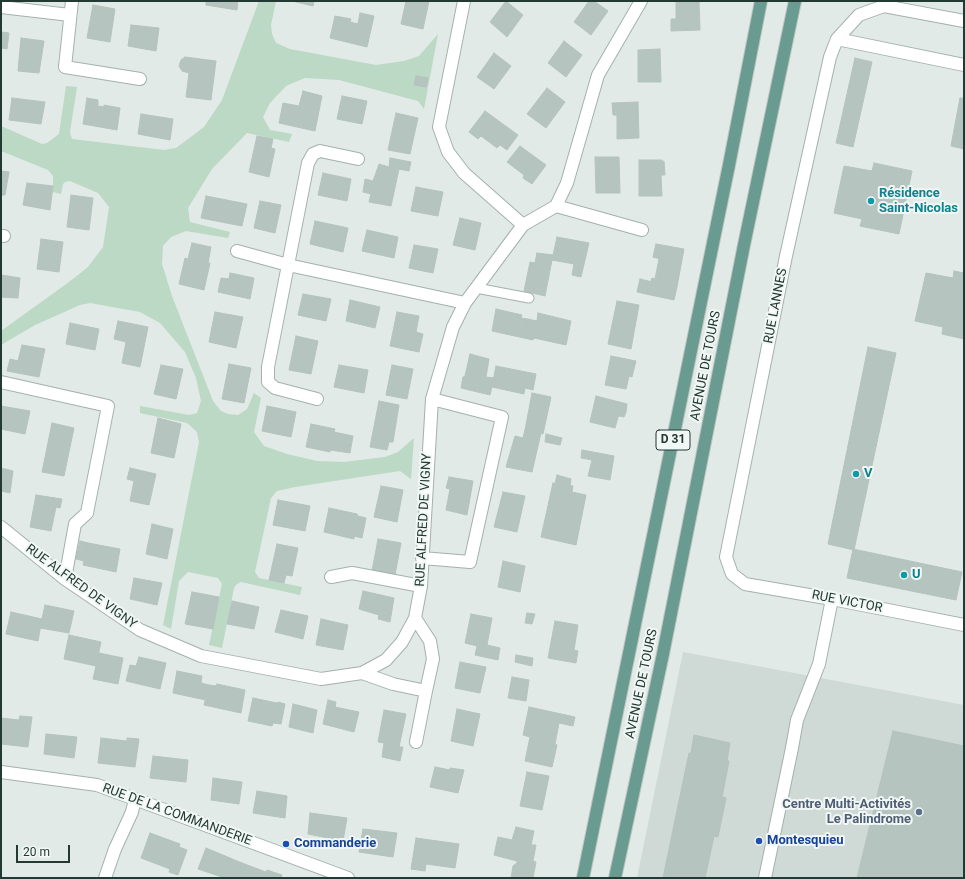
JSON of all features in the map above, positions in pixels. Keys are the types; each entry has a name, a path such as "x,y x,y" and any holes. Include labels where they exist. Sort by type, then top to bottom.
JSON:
{"main road":[{"name":"AVENUE DE TOURS","path":"583,878 729,166 761,1"},
{"name":"AVENUE DE TOURS","path":"615,878 665,646 744,245 795,1"}],"street":[{"path":"72,1 65,68 140,79"},
{"path":"464,1 439,127 448,152 464,173 523,225 556,206 567,183 598,75 641,1"},
{"name":"RUE LANNES","path":"732,574 726,557 786,256 830,57 837,39 859,15 884,6 920,7 964,21"},
{"path":"1,7 70,15"},
{"path":"837,39 964,65"},
{"path":"317,399 275,388 268,382 268,367 308,163 314,154 320,151 358,159"},
{"path":"556,206 642,230"},
{"name":"RUE ALFRED DE VIGNY","path":"1,527 65,579 140,630 201,656 321,679 362,673 386,660 402,642 415,618 421,586 432,399 453,327 476,288 523,225"},
{"path":"237,251 288,265 466,303"},
{"path":"1,382 108,406 87,513 75,524 65,579"},
{"path":"422,558 470,562 502,417 432,399"},
{"path":"331,576 352,572 421,586"},
{"name":"RUE VICTOR","path":"732,574 745,584 832,599 964,625"},
{"path":"765,878 797,720 819,664 832,599"},
{"path":"415,618 430,640 433,659 416,742"},
{"path":"362,673 393,684 426,691"},
{"name":"RUE DE LA COMMANDERIE","path":"1,772 97,785 320,873 348,878"},
{"path":"105,878 115,849 132,812 134,799"}],"lane":[{"path":"476,288 529,298"}],"shaded area":[{"path":"683,652 964,705 964,878 637,878"}],"green space":[{"path":"259,1 276,1 271,25 272,34 276,43 290,49 376,65 404,61 419,56 438,34 424,109 418,101 339,80 305,78 286,86 270,103 263,117 270,130 292,134 289,142 247,133 212,169 188,208 190,222 230,232 228,238 186,231 171,237 163,246 162,264 172,296 213,401 221,411 228,414 238,415 247,409 254,393 261,398 254,432 264,446 287,454 317,461 344,462 385,457 398,452 414,438 411,479 400,471 277,491 271,498 255,572 259,578 302,587 300,595 241,582 237,584 234,588 222,648 209,645 222,584 218,578 188,572 179,581 171,629 163,625 199,442 197,432 187,423 140,413 140,406 189,415 197,413 201,401 196,378 185,352 160,323 140,312 90,303 80,305 35,325 1,345 1,331 88,267 103,247 109,207 98,193 70,181 63,184 61,194 53,192 53,176 48,170 1,151 1,126 42,144 47,143 59,134 66,86 77,87 70,132 72,139 164,150 176,148 204,127 222,100"}],"building":[{"path":"206,1 238,1 237,10 206,5"},
{"path":"292,1 314,1 313,6"},
{"path":"406,1 429,1 423,29 401,24"},
{"path":"506,1 523,15 507,37 490,22"},
{"path":"589,1 594,1 608,11 591,35 574,22"},
{"path":"676,1 699,1 700,30 671,31 671,19 676,19"},
{"path":"93,5 115,9 110,42 87,38"},
{"path":"360,13 374,16 367,47 330,38 335,16 351,19 350,22 358,24"},
{"path":"131,25 159,28 156,51 128,46"},
{"path":"1,32 9,33 7,49 1,48"},
{"path":"21,38 44,41 39,73 18,71"},
{"path":"564,41 582,55 566,77 548,63"},
{"path":"660,49 661,82 638,82 638,50"},
{"path":"494,53 511,66 494,89 477,77"},
{"path":"185,57 216,61 211,100 186,97 189,73 182,71 179,66 181,60"},
{"path":"855,58 872,62 853,147 836,143"},
{"path":"416,76 428,78 426,87 414,85"},
{"path":"547,88 565,102 546,128 527,114"},
{"path":"303,91 322,96 315,131 279,123 283,103 299,106"},
{"path":"342,96 367,101 362,124 337,119"},
{"path":"12,98 45,102 41,124 9,120"},
{"path":"87,98 98,100 98,106 104,107 104,105 120,108 117,130 83,124"},
{"name":"Résidence Saint-Nicolas","path":"960,98 964,98 964,149 951,146"},
{"path":"638,102 639,138 617,139 617,115 613,115 612,103"},
{"path":"485,111 518,135 507,150 500,145 497,148 481,136 478,139 469,132"},
{"path":"396,113 418,118 410,154 388,150"},
{"path":"141,114 173,119 170,140 138,134"},
{"path":"257,136 273,139 271,148 275,149 269,177 249,172"},
{"path":"520,146 546,165 532,184 523,178 524,175 507,162"},
{"path":"595,157 619,157 620,193 596,193"},
{"path":"390,158 411,162 409,171 399,169 391,206 369,202 371,194 363,192 365,179 373,181 379,164 389,167"},
{"path":"639,160 664,161 665,175 661,175 662,196 639,196"},
{"name":"Résidence Saint-Nicolas","path":"874,163 912,171 899,234 860,226 862,219 834,213 844,166 872,171"},
{"path":"1,171 9,172 5,195 1,195"},
{"path":"323,173 351,179 347,201 318,195"},
{"path":"27,183 53,186 50,210 23,205"},
{"path":"416,187 443,192 438,216 411,211"},
{"path":"71,195 93,198 89,230 67,227"},
{"path":"206,196 247,204 242,226 201,218"},
{"path":"260,201 281,205 275,233 254,228"},
{"path":"460,218 481,223 475,250 453,245"},
{"path":"315,221 348,228 343,252 310,244"},
{"path":"367,230 398,237 394,258 362,251"},
{"path":"557,237 589,243 581,277 572,275 574,264 552,260"},
{"path":"41,239 63,242 59,272 37,269"},
{"path":"192,243 211,247 208,263 210,263 204,290 179,284 185,258 188,259"},
{"path":"656,244 684,249 677,287 659,283 664,260 653,257"},
{"path":"414,245 438,249 433,273 409,268"},
{"path":"537,253 553,255 545,296 524,291 530,262 535,263"},
{"path":"659,259 664,260 659,283 651,281 652,278 655,279"},
{"path":"954,271 964,273 964,339 942,334 943,327 915,321 926,273 953,278"},
{"path":"230,273 254,278 250,299 218,292 221,278 229,279"},
{"path":"1,275 20,278 18,298 1,297"},
{"path":"640,279 648,281 646,294 637,292"},
{"path":"648,281 677,287 674,300 646,294"},
{"path":"303,294 331,299 326,321 298,315"},
{"path":"350,300 380,307 375,328 346,321"},
{"path":"617,301 639,305 631,349 608,344"},
{"path":"496,309 522,315 521,318 528,319 524,338 492,331"},
{"path":"215,312 243,317 236,348 209,342"},
{"path":"397,312 419,316 416,332 423,334 419,352 390,346"},
{"path":"538,313 571,321 566,345 534,338 533,340 524,338 528,319 537,321"},
{"path":"118,321 148,327 140,367 122,363 126,342 114,339"},
{"path":"70,323 99,329 95,350 66,344"},
{"path":"296,336 318,341 311,374 289,370"},
{"path":"22,345 45,349 39,377 7,371 10,359 18,361"},
{"name":"V","path":"868,347 896,353 854,550 828,544"},
{"path":"470,354 489,359 486,377 494,378 490,395 461,388"},
{"path":"611,356 636,361 632,377 629,376 626,389 605,385"},
{"path":"229,364 251,368 244,403 222,399"},
{"path":"161,365 183,369 176,399 154,394"},
{"path":"339,365 368,370 364,393 334,387"},
{"path":"392,365 413,369 407,399 386,395"},
{"path":"496,366 536,374 533,390 525,388 524,394 492,387"},
{"path":"532,393 551,397 543,434 525,430"},
{"path":"596,396 627,404 626,412 620,410 615,428 590,422"},
{"path":"379,401 399,405 393,442 389,442 387,450 370,447"},
{"path":"1,406 30,411 25,434 1,429"},
{"path":"267,406 296,412 291,437 262,431"},
{"path":"620,410 626,412 624,417 619,416"},
{"path":"158,418 181,424 174,458 151,453"},
{"path":"52,423 74,428 64,476 42,472"},
{"path":"311,424 335,429 334,432 353,436 350,453 330,450 330,452 306,447"},
{"path":"525,430 541,433 532,472 506,467 515,436 523,438"},
{"path":"546,434 562,438 560,445 545,442"},
{"path":"582,450 614,456 610,480 588,476 592,460 581,458"},
{"path":"1,468 13,471 10,493 1,491"},
{"path":"130,468 156,474 149,505 130,501 134,481 127,479"},
{"path":"557,475 571,479 570,486 555,484"},
{"path":"449,477 473,481 467,515 446,510 450,489 446,488"},
{"path":"553,483 573,486 572,492 586,495 576,545 541,537"},
{"path":"381,486 403,490 397,522 374,517"},
{"path":"503,492 525,496 517,532 494,527"},
{"path":"36,495 62,499 60,508 56,507 51,531 30,527"},
{"path":"278,500 310,506 305,531 273,525"},
{"path":"329,508 357,514 358,516 366,518 362,538 354,536 354,539 324,532"},
{"path":"152,524 173,529 167,559 146,554"},
{"path":"378,539 401,543 395,575 372,571"},
{"path":"80,541 88,543 84,561 76,559"},
{"path":"88,543 120,549 116,572 83,565"},
{"path":"277,544 298,548 292,576 286,575 284,583 269,580"},
{"name":"U","path":"853,549 962,572 956,600 847,578"},
{"path":"503,561 525,566 520,592 498,587"},
{"path":"134,578 162,583 157,605 130,599"},
{"path":"363,591 394,598 390,622 378,619 379,615 359,609"},
{"path":"192,592 219,597 213,629 185,624"},
{"path":"232,601 259,607 254,629 227,624"},
{"path":"45,605 74,611 69,633 40,628"},
{"path":"281,610 308,616 303,639 275,632"},
{"path":"11,612 42,619 38,641 6,634"},
{"path":"527,613 535,614 532,624 525,623"},
{"path":"471,614 492,618 487,645 500,648 498,660 475,655 477,646 465,643"},
{"path":"321,619 348,625 343,650 316,645"},
{"path":"555,621 578,625 574,650 578,651 576,663 548,658"},
{"path":"69,635 101,642 96,666 64,659"},
{"path":"99,653 123,658 118,684 93,679"},
{"path":"516,655 533,658 532,666 515,662"},
{"path":"139,657 166,663 160,689 126,681 130,665 136,666"},
{"path":"460,662 486,667 480,693 455,688"},
{"path":"177,671 202,676 201,683 209,685 206,700 173,693"},
{"path":"512,677 529,680 526,701 508,698"},
{"path":"217,684 245,690 241,713 204,705 209,685 216,686"},
{"path":"253,698 285,704 281,724 273,723 272,726 248,721"},
{"path":"328,700 336,702 335,707 359,712 354,732 323,724"},
{"path":"293,704 317,710 313,733 289,727"},
{"path":"529,707 575,717 573,726 559,723 555,744 557,745 552,767 525,761 530,737 523,735"},
{"path":"457,709 480,714 473,746 451,741"},
{"path":"384,710 406,714 399,747 403,747 400,761 382,757 384,743 378,742"},
{"path":"20,716 32,717 28,747 1,744 1,718 19,720"},
{"name":"Centre Multi-Activités Le Palindrome","path":"893,731 964,746 964,878 857,878"},
{"path":"46,734 77,737 74,758 44,754"},
{"path":"694,735 730,743 727,761 729,761 722,797 726,798 718,837 714,836 705,878 663,878 689,753 691,753"},
{"path":"101,738 127,741 127,738 139,739 135,767 98,763"},
{"path":"153,756 188,760 186,782 150,778"},
{"path":"435,767 450,770 450,768 464,770 458,793 430,787"},
{"path":"527,772 549,776 542,810 520,806"},
{"path":"213,778 242,782 239,804 211,800"},
{"path":"257,791 287,796 285,818 253,813"},
{"path":"310,813 347,818 343,841 308,834"},
{"path":"516,827 534,831 531,845 536,845 533,861 536,862 533,878 511,878 513,866 517,863 517,861 494,855 498,837 512,840"},
{"path":"363,829 397,833 393,857 359,852"},
{"path":"150,833 180,844 179,847 187,850 178,875 169,872 170,869 141,858"},
{"path":"416,838 459,844 455,868 426,864 425,871 411,869"},
{"path":"206,848 242,863 236,878 225,878 198,869"},
{"path":"242,863 266,872 267,870 282,875 281,878 236,878"}],"place":[{"name":"Résidence Saint-Nicolas","path":"871,201"},
{"name":"V","path":"856,474"},
{"name":"U","path":"904,575"},
{"name":"Centre Multi-Activités Le Palindrome","path":"919,812"},
{"name":"Montesquieu","path":"759,841"},
{"name":"Commanderie","path":"286,844"}]}
